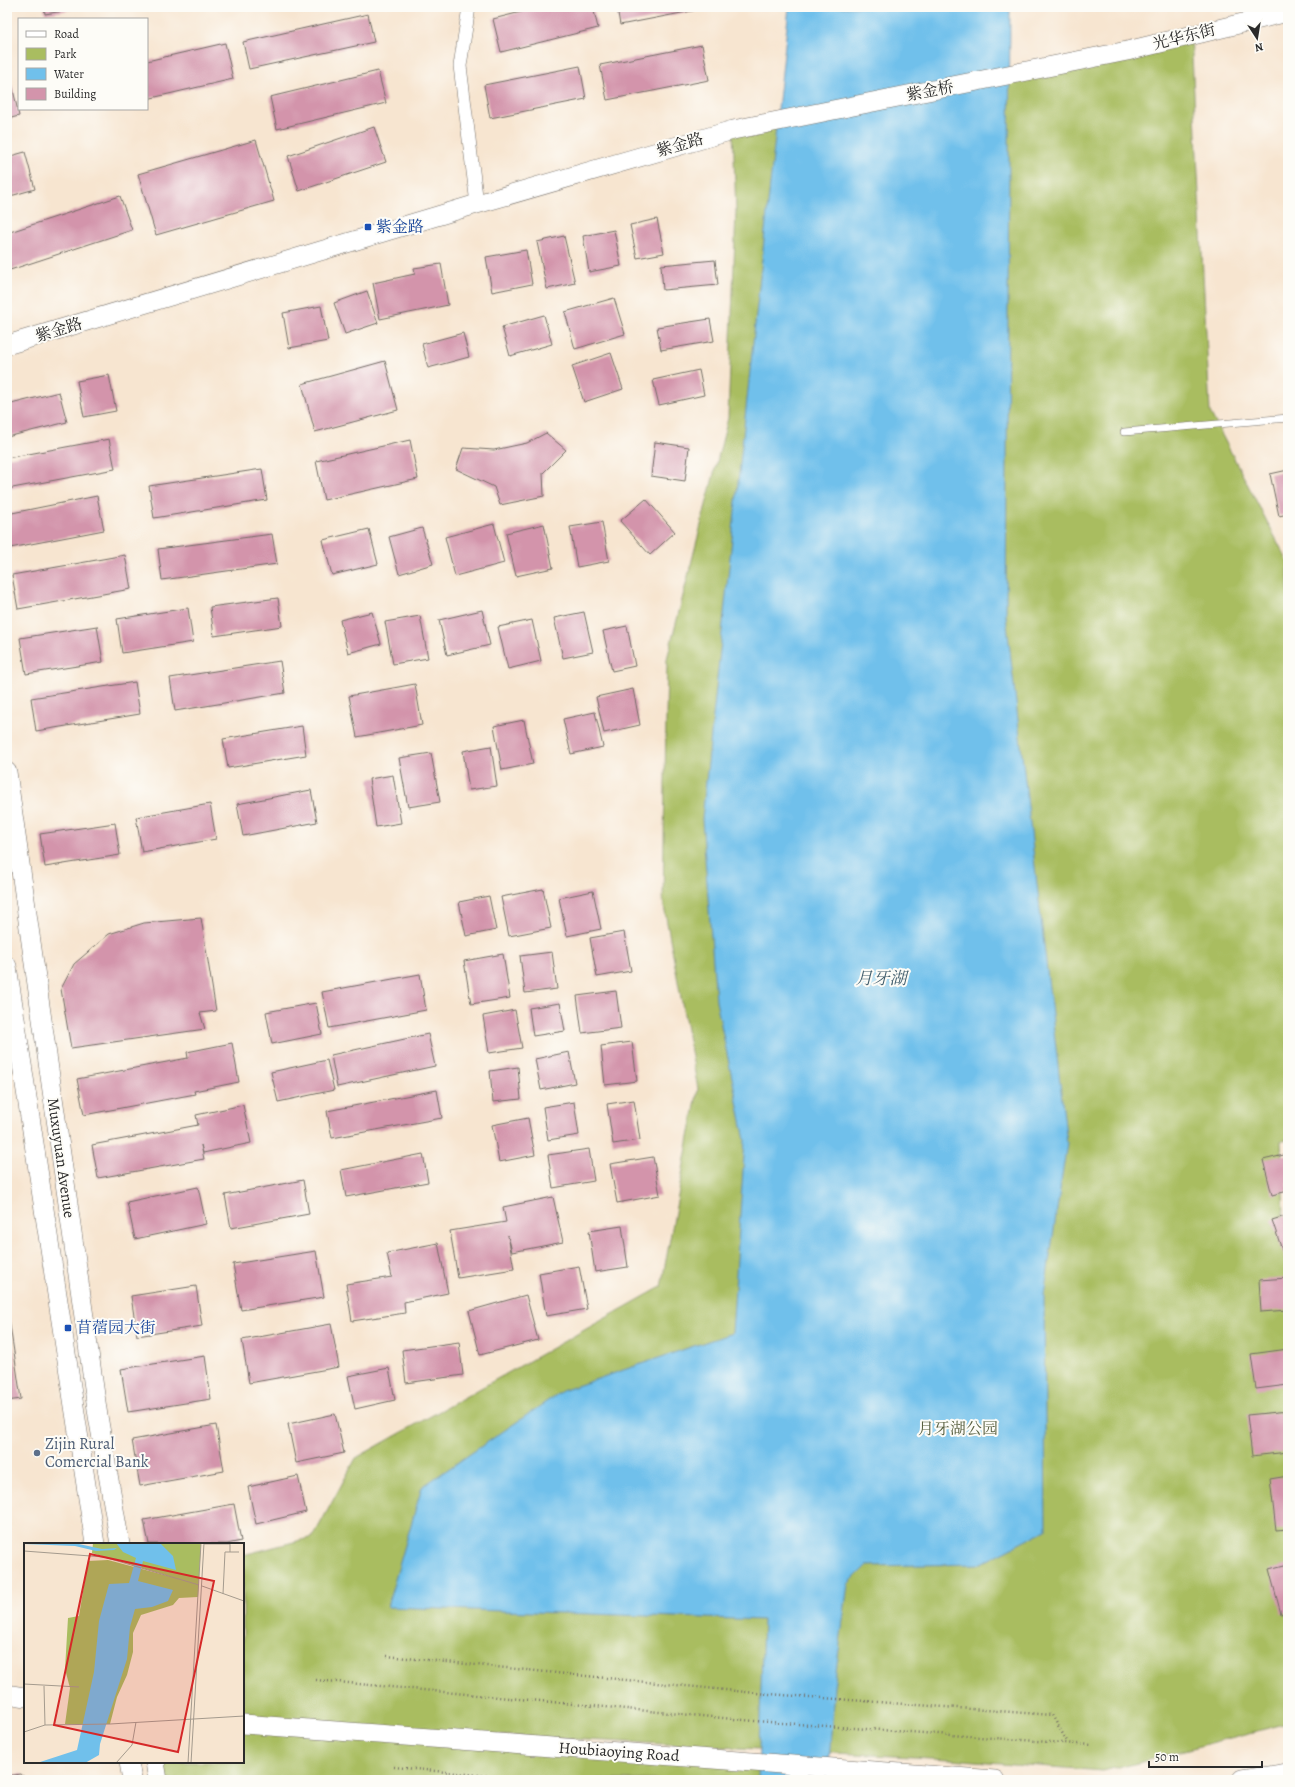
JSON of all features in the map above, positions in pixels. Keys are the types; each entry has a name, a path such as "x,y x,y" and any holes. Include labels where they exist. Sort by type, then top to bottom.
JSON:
{"main road":[{"name":"光华东街","path":"1127,51 1288,12"},
{"name":"紫金桥","path":"733,130 1127,51"},
{"name":"紫金路","path":"7,345 477,204 733,130"},
{"name":"Muxuyuan Avenue","path":"7,772 98,1416 120,1543"},
{"name":"Muxuyuan Avenue","path":"7,966 95,1543"},
{"path":"7,1694 24,1697"},
{"name":"Houbiaoying Road","path":"244,1724 995,1780"},
{"path":"129,1763 132,1780"},
{"path":"155,1763 158,1780"},
{"path":"1242,1780 1288,1774"}],"street":[{"path":"469,7 460,66 477,204"}],"lane":[{"path":"1124,432 1288,418"}],"path":[{"path":"387,1656 756,1693 1052,1715 1068,1743"},
{"path":"316,1680 755,1721 1092,1745"},
{"path":"394,1767 530,1780"}],"green space":[{"name":"月牙湖公园","path":"1191,35 1210,412 1288,562 1288,1139 1281,1141 1288,1311 1288,1723 1103,1771 950,1759 244,1722 244,1555 313,1537 356,1458 661,1287 698,1089 663,901 667,659 728,418 736,212 733,130"},
{"path":"244,1724 995,1780 158,1780 155,1763 244,1763"}],"water":[{"name":"月牙湖","path":"789,7 1010,7 1006,616 1067,1143 1044,1296 1046,1530 980,1564 866,1566 848,1584 834,1687 828,1780 758,1780 763,1620 387,1607 422,1487 562,1391 732,1333 745,1140 716,1001 702,819"}],"building":[{"path":"44,7 81,7 81,8 45,14"},
{"path":"541,7 593,7 598,28 501,52 493,19"},
{"path":"617,7 707,7 707,8 620,25"},
{"path":"368,14 374,42 249,69 243,42"},
{"path":"225,43 233,79 148,99 148,61"},
{"path":"702,45 709,80 607,100 600,65"},
{"path":"580,66 586,99 490,118 484,85"},
{"path":"378,71 386,103 277,129 270,97"},
{"path":"12,85 19,116 7,119 7,86"},
{"path":"374,127 386,162 299,191 288,156"},
{"path":"256,140 274,201 156,235 138,174"},
{"path":"25,152 35,189 7,197 7,157"},
{"path":"120,196 132,230 7,271 7,233"},
{"path":"657,219 664,253 637,258 630,225"},
{"path":"614,230 621,266 589,272 583,236"},
{"path":"564,236 575,283 547,289 537,242"},
{"path":"526,250 532,284 492,292 486,257"},
{"path":"715,260 718,285 663,290 661,265"},
{"path":"441,264 448,305 380,319 373,283 415,274 414,268"},
{"path":"367,291 378,323 345,334 334,303"},
{"path":"614,298 625,334 575,349 565,312"},
{"path":"321,306 328,341 289,348 283,313"},
{"path":"544,315 552,344 510,356 502,327"},
{"path":"710,319 714,341 661,350 657,327"},
{"path":"463,333 469,357 428,368 422,344"},
{"path":"611,353 623,389 584,402 572,366"},
{"path":"385,361 398,410 315,432 302,384"},
{"path":"699,370 704,395 659,405 653,380"},
{"path":"109,375 116,411 84,417 77,381"},
{"path":"59,392 67,422 7,437 7,405"},
{"path":"546,433 566,450 543,473 544,496 500,505 494,487 456,469 463,448 494,450 527,443"},
{"path":"109,439 115,469 7,489 7,458"},
{"path":"410,440 418,479 324,500 316,461"},
{"path":"655,442 689,447 685,481 651,476"},
{"path":"262,469 267,500 154,518 149,486"},
{"path":"1288,470 1288,514 1279,516 1270,474"},
{"path":"97,496 104,530 10,548 7,531 7,514"},
{"path":"646,499 675,532 650,555 620,521"},
{"path":"602,522 609,561 577,567 570,527"},
{"path":"494,524 504,563 455,576 445,537"},
{"path":"544,524 553,568 516,576 506,533"},
{"path":"422,528 433,564 399,574 389,537"},
{"path":"369,529 378,564 332,575 323,540"},
{"path":"272,534 277,564 162,580 158,549"},
{"path":"125,555 131,589 18,609 12,575"},
{"path":"278,598 282,626 214,636 210,607"},
{"path":"188,608 193,642 122,653 117,619"},
{"path":"482,610 490,645 447,655 439,620"},
{"path":"372,612 381,644 348,653 340,620"},
{"path":"584,612 593,652 563,658 554,618"},
{"path":"420,616 428,658 393,664 385,622"},
{"path":"532,620 541,661 508,669 498,627"},
{"path":"97,626 103,662 26,674 20,638"},
{"path":"627,626 635,666 612,671 603,631"},
{"path":"280,661 285,693 175,711 170,678"},
{"path":"135,682 140,714 36,731 31,698"},
{"path":"415,684 422,725 357,737 349,696"},
{"path":"633,689 640,725 604,733 596,697"},
{"path":"595,712 603,747 571,754 563,719"},
{"path":"524,720 533,764 502,770 494,726"},
{"path":"302,726 306,755 228,768 223,739"},
{"path":"491,746 497,786 469,790 463,751"},
{"path":"431,753 440,802 408,807 399,758"},
{"path":"393,775 401,823 376,827 369,779"},
{"path":"311,790 317,822 243,836 237,804"},
{"path":"210,804 216,839 142,852 136,817"},
{"path":"115,823 120,855 45,867 40,834"},
{"path":"543,889 551,928 509,936 501,897"},
{"path":"593,891 601,929 567,936 559,898"},
{"path":"489,896 496,930 466,936 459,902"},
{"path":"201,918 216,1011 200,1013 205,1029 71,1048 61,989 74,964 109,934 144,923"},
{"path":"624,932 631,971 597,977 590,938"},
{"path":"552,952 557,989 525,993 520,956"},
{"path":"503,954 510,998 471,1004 464,961"},
{"path":"420,974 426,1010 329,1028 322,992"},
{"path":"616,991 621,1028 582,1033 577,996"},
{"path":"316,1003 322,1034 272,1044 266,1012"},
{"path":"560,1003 565,1031 533,1036 529,1008"},
{"path":"515,1010 522,1048 489,1053 483,1016"},
{"path":"428,1034 435,1066 337,1087 331,1055"},
{"path":"632,1042 637,1081 605,1085 601,1046"},
{"path":"232,1043 239,1082 194,1091 195,1094 84,1115 77,1079 188,1058 187,1052"},
{"path":"569,1052 575,1083 541,1090 535,1059"},
{"path":"327,1060 334,1090 278,1102 271,1072"},
{"path":"518,1067 521,1099 493,1102 490,1071"},
{"path":"437,1090 442,1118 332,1138 327,1111"},
{"path":"634,1100 640,1140 613,1144 607,1104"},
{"path":"574,1102 579,1135 548,1140 543,1107"},
{"path":"243,1105 251,1143 203,1153 201,1145 204,1159 98,1178 92,1145 198,1125 196,1115"},
{"path":"528,1118 535,1155 499,1162 492,1125"},
{"path":"589,1149 594,1181 553,1188 548,1155"},
{"path":"423,1154 428,1182 346,1197 341,1170"},
{"path":"1288,1154 1288,1191 1272,1195 1263,1160"},
{"path":"653,1157 660,1195 617,1203 610,1164"},
{"path":"303,1180 309,1214 231,1228 225,1195"},
{"path":"198,1187 206,1224 135,1239 127,1202"},
{"path":"553,1197 563,1242 512,1252 508,1235 514,1269 458,1278 450,1231 506,1222 503,1207"},
{"path":"1288,1215 1288,1258 1285,1259 1272,1220"},
{"path":"622,1226 628,1267 595,1272 589,1231"},
{"path":"438,1243 448,1293 404,1302 405,1313 352,1321 346,1284 392,1277 387,1253"},
{"path":"316,1251 324,1297 241,1310 233,1264"},
{"path":"579,1266 587,1309 546,1316 539,1273"},
{"path":"1288,1278 1288,1310 1261,1312 1259,1280"},
{"path":"196,1286 202,1326 137,1336 131,1296"},
{"path":"526,1295 538,1340 480,1355 469,1311"},
{"path":"7,1305 21,1399 7,1401"},
{"path":"331,1324 339,1367 249,1383 242,1340"},
{"path":"459,1342 463,1375 406,1383 402,1350"},
{"path":"1288,1349 1288,1385 1256,1389 1251,1354"},
{"path":"205,1356 211,1399 128,1412 121,1369"},
{"path":"389,1368 395,1400 355,1409 348,1376"},
{"path":"1288,1411 1288,1452 1252,1456 1247,1415"},
{"path":"335,1414 344,1453 296,1463 288,1424"},
{"path":"216,1425 224,1471 140,1486 132,1440"},
{"path":"298,1476 306,1512 256,1524 248,1487"},
{"path":"1288,1476 1288,1529 1276,1530 1270,1479"},
{"path":"234,1504 241,1541 232,1543 149,1543 144,1520"},
{"path":"1288,1564 1288,1612 1281,1614 1269,1569"},
{"path":"21,1774 28,1780 7,1780 7,1776"}],"place":[{"name":"紫金路","path":"368,227"},
{"name":"苜蓿园大街","path":"68,1328"},
{"name":"Zijin Rural Comercial Bank","path":"37,1453"}]}
